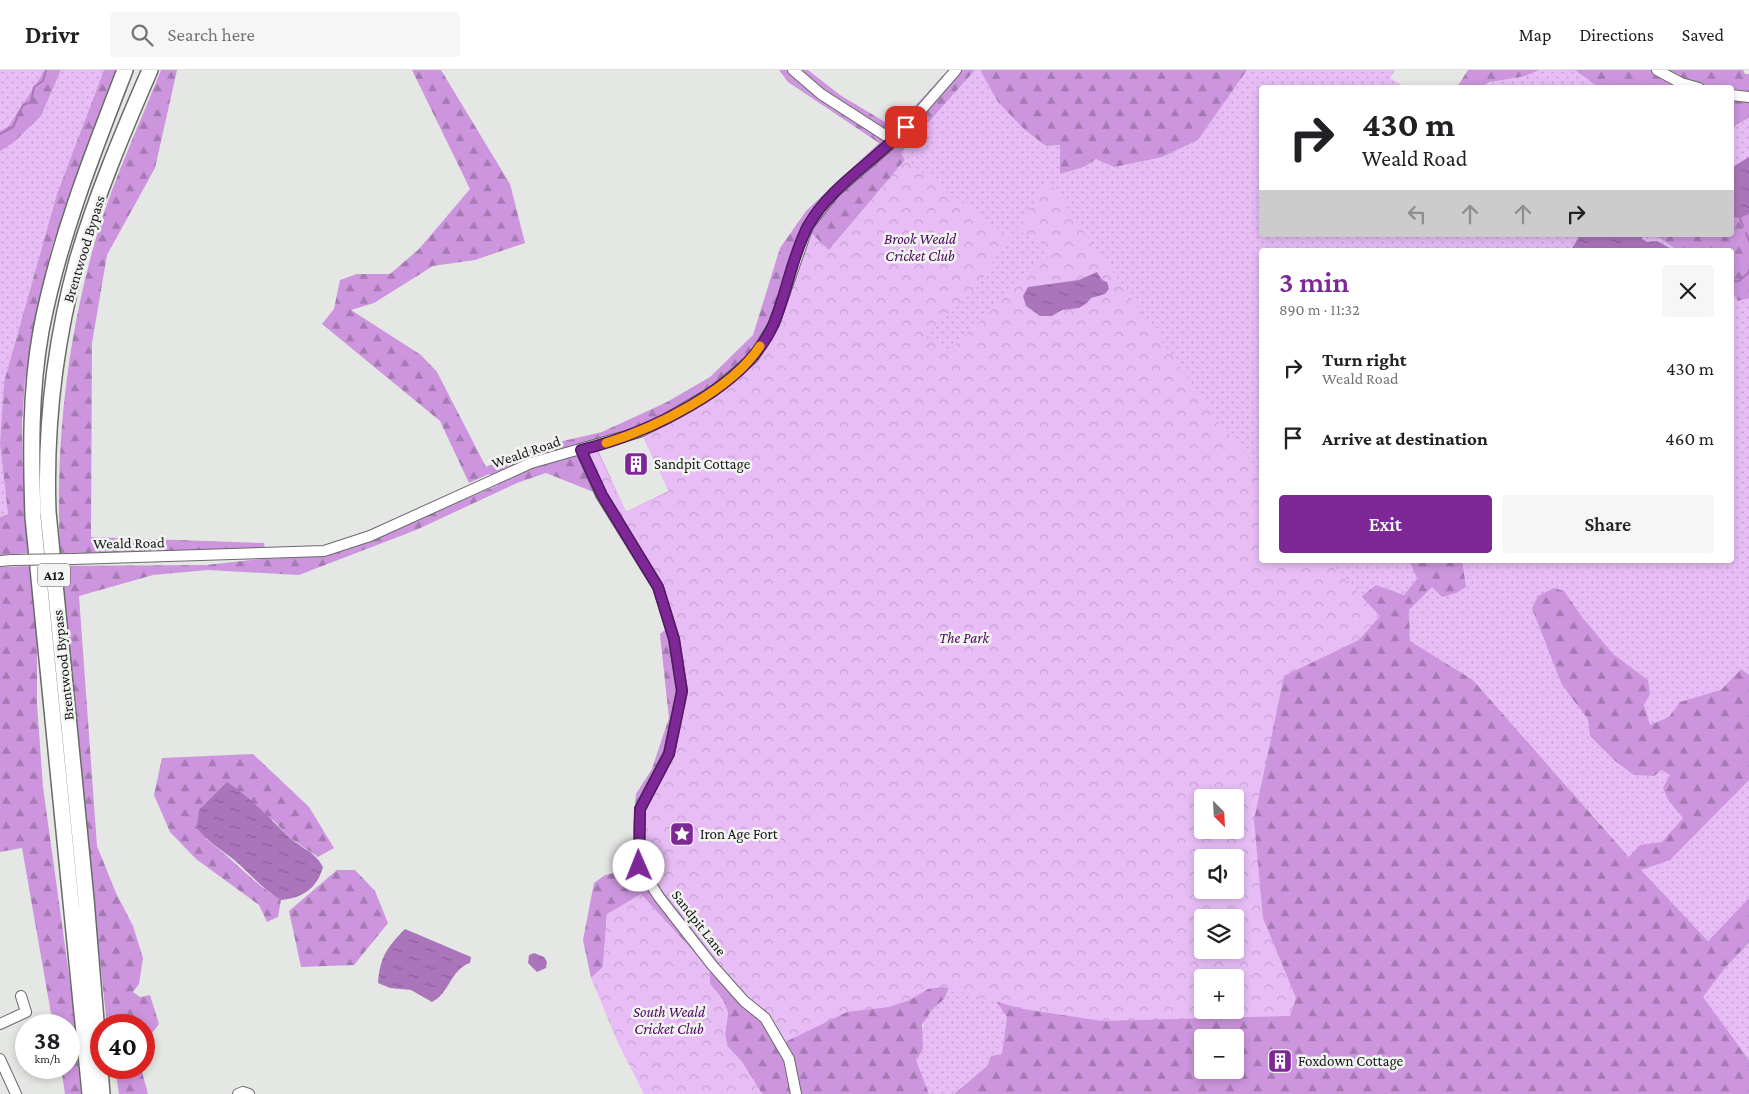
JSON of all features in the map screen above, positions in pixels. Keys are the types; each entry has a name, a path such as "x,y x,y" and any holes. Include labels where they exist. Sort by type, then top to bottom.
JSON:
{"highway":[{"name":"Brentwood Bypass","path":"90,1094 33,517 31,430 41,331 53,276 76,200 125,70"},
{"name":"Brentwood Bypass","path":"102,1094 86,899 48,512 47,476 56,363 67,304 78,260 104,183 150,70"}],"street":[{"path":"793,70 821,94 894,141"},
{"name":"Weald Road","path":"0,561 324,551 370,536 531,463 640,432 712,392 752,358 774,324 808,226 834,193 894,141 956,70"},
{"path":"1656,70 1688,85"},
{"path":"1734,95 1749,97"},
{"name":"Sandpit Lane","path":"581,450 602,495 658,587 674,639 682,691 669,754 640,809 639,866 659,897 712,965 744,1001 765,1018 789,1058 796,1094"},
{"path":"0,1024 26,1012 21,996"},
{"path":"0,1061 16,1094"},
{"path":"238,1094 243,1092 248,1094"}],"green space":[{"path":"0,70 45,70 8,127 0,131"},
{"path":"45,70 61,70 41,116 14,142 0,151 0,131 8,127"},
{"path":"61,70 104,70 57,194 4,382 0,444 0,150 41,116"},
{"path":"104,70 118,70 71,190 51,250 37,309 25,381 22,423 23,476 29,553 0,555 0,517 8,514 0,444 4,382 57,194"},
{"path":"161,70 177,70 155,168 107,255 92,343 91,537 264,543 265,549 218,552 60,553 59,471 62,430 71,348 79,308 99,228"},
{"path":"412,70 441,70 510,184 525,243 475,260 433,266 374,303 351,310 421,355 437,372 486,467 533,448 602,432 667,402 710,377 753,335 780,248 806,211 879,143 788,82 779,70 808,70 840,95 895,128 948,70 975,70 901,153 905,160 829,250 952,980 944,999 931,1011 922,1025 923,1049 916,1060 929,1094 762,1094 742,1062 727,1046 725,1034 728,1013 723,1000 710,984 607,914 603,967 591,978 583,940 594,883 605,875 635,868 636,845 633,829 636,794 652,769 669,718 660,634 670,626 658,587 601,495 546,473 517,483 416,530 299,575 208,570 153,575 79,596 97,846 116,893 133,926 143,958 139,984 133,992 140,997 150,995 159,1024 155,1029 155,1014 106,1014 57,566 206,565 330,553 391,531 498,485 489,474 469,483 440,421 322,324 334,309 340,280 357,274 390,274 419,249 470,189","holes":["641,432 669,491 626,512 596,446"]},
{"name":"The Park","path":"975,70 980,70 998,102 1046,146 1060,145 1060,174 1084,167 1096,159 1114,167 1198,140 1247,70 1395,70 1390,78 1402,85 1259,85 1259,237 1734,237 1734,128 1737,124 1749,118 1749,898 1708,941 1641,870 1473,680 1410,641 1409,610 1432,586 1463,575 1462,563 1734,563 1734,248 1259,248 1259,563 1410,563 1417,579 1404,595 1376,585 1365,607 1241,789 1194,789 1194,839 1202,839 1202,849 1194,849 1194,899 1202,899 1202,909 1194,909 1194,959 1207,959 1007,1017 1002,1055 991,1056 987,1066 954,1094 929,1094 916,1060 922,1045 921,1034 924,1021 944,999 633,829 636,794 652,769 669,718 660,634 670,626 658,587 626,512 670,492 905,160 901,153"},
{"path":"980,70 1247,70 1198,140 1162,157 1114,167 1096,159 1084,167 1060,174 1060,145 1046,146 1025,130 998,102"},
{"path":"1468,70 1539,70 1525,76 1490,82 1485,85 1458,85"},
{"path":"1539,70 1575,70 1595,85 1486,85 1502,79"},
{"path":"1575,70 1743,70 1745,74 1749,74 1749,118 1737,124 1734,128 1734,85 1595,85"},
{"name":"The Park","path":"905,160 1009,237 975,290 925,336 946,353 1048,257 1044,242 1016,230 1048,181 1223,428 1259,471 1259,563 1330,563 1380,616 1359,640 1284,676 1254,820 1263,918 1296,998 1290,1016 1244,1017 1244,969 1194,969 1194,1019 1102,1021 1023,1009 943,987 928,989 910,1000 889,1007 847,1012 781,1044 642,864 639,811 669,753 682,691 658,587 581,450 595,446 626,512 669,492 641,432 673,417 753,358 774,324 807,229 829,250"},
{"path":"1749,214 1749,298 1738,301 1734,295 1734,248 1674,248 1658,237 1734,237 1734,217 1740,218"},
{"path":"0,444 8,514 0,517"},
{"path":"1410,563 1462,563 1466,587 1456,593 1442,597 1432,587 1409,610 1410,641 1473,680 1629,857 1640,845 1662,842 1683,818 1668,800 1663,788 1670,775 1662,770 1654,776 1634,775 1615,761 1590,736 1588,719 1562,685 1532,608 1538,596 1554,588 1564,591 1582,617 1613,654 1648,680 1650,694 1644,705 1650,725 1669,717 1680,702 1721,690 1741,669 1749,675 1749,780 1670,860 1641,870 1708,941 1749,898 1749,943 1724,969 1703,997 1749,1060 1749,1094 954,1094 987,1066 991,1056 1002,1054 1007,1017 996,1001 1203,959 1244,959 1244,909 1235,909 1235,899 1244,899 1244,849 1235,849 1235,839 1244,839 1244,789 1238,789 1258,670 1365,607 1362,596 1376,585 1404,595 1417,579"},
{"path":"30,566 37,633 37,704 43,787 74,1014 51,1014 22,848 0,852 0,567"},
{"path":"253,754 309,807 334,848 318,857 290,838 273,820 206,839 262,887 281,900 278,917 267,922 259,905 196,859 170,832 154,795 162,758"},
{"path":"337,870 355,870 375,891 388,923 354,965 301,967 289,911"},
{"name":"South Weald Cricket Club","path":"641,894 710,969 710,984 723,1000 728,1013 725,1034 727,1046 742,1062 762,1094 644,1094 618,1043 591,978 603,967 607,914"},
{"path":"1749,943 1749,1060 1702,997 1724,969"},
{"path":"63,1079 80,1079 81,1094 65,1094"},
{"path":"117,1079 144,1079 148,1094 119,1094"}],"water":[{"path":"1749,157 1749,214 1740,218 1734,217 1734,166"},
{"path":"1579,237 1642,237 1642,239 1647,242 1657,241 1669,248 1572,248"},
{"path":"1097,272 1102,280 1107,282 1109,289 1105,294 1091,298 1079,308 1062,310 1052,316 1040,316 1026,306 1023,296 1028,287 1079,280"},
{"path":"227,782 252,801 294,841 319,861 323,867 317,881 308,891 296,897 281,900 209,841 197,828 199,810"},
{"path":"405,929 471,957 470,963 458,970 438,998 432,1002 411,990 390,988 378,983 386,953 393,941"},
{"path":"534,953 544,957 547,962 546,968 537,972 528,963 529,955"}],"waterway":[{"path":"0,134 13,127 23,105 31,102 34,87 43,81 46,70"},
{"path":"1740,218 1743,226"},
{"path":"1746,233 1749,241"},
{"path":"1734,282 1739,281 1749,270"}],"slow traffic":[{"path":"606,443 641,432 712,392 752,358 760,346"}],"place":[{"name":"Sandpit Cottage","path":"636,464"},
{"name":"Iron Age Fort","path":"682,834"},
{"name":"Foxdown Cottage","path":"1280,1061"}],"route":[{"path":"639,866 640,809 669,754 682,691 674,639 658,587 618,524 581,450 640,432 712,392 752,358 774,324 808,226 834,193 894,141 906,127"}],"park label":[{"name":"Brook Weald Cricket Club","path":"920,248"}]}
